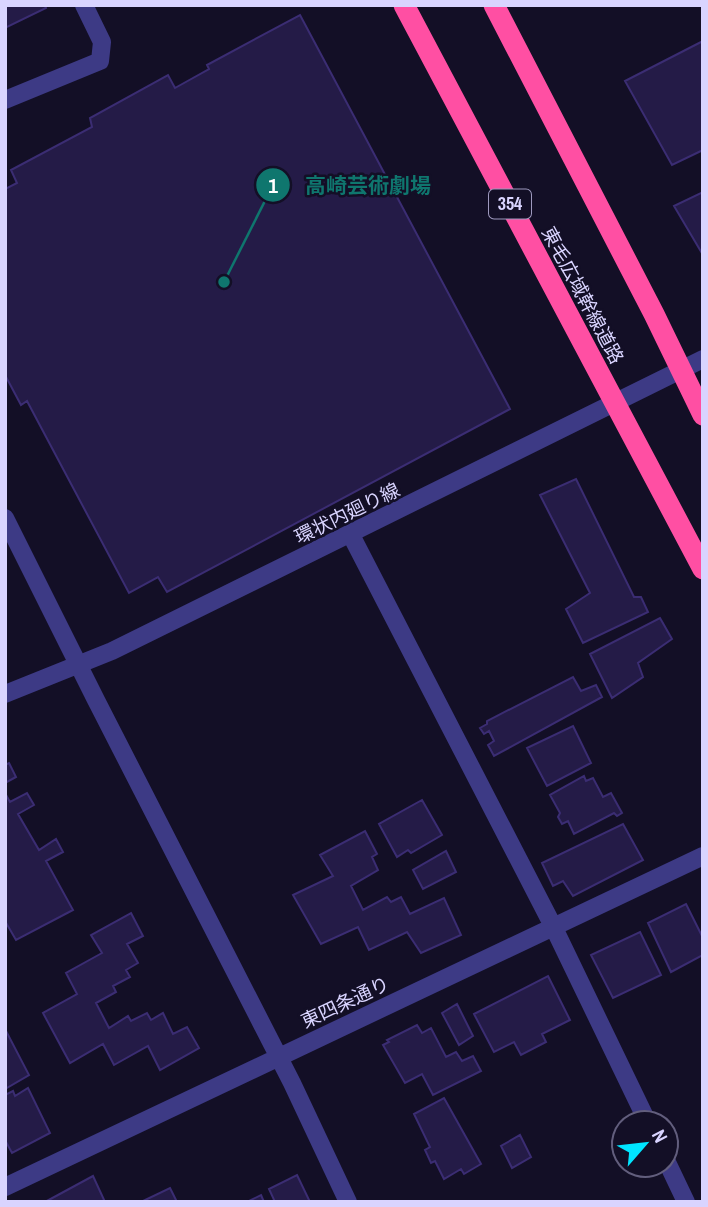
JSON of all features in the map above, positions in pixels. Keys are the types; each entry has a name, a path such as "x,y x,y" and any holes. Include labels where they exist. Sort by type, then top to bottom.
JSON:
{"highway":[{"name":"東毛広域幹線道路","path":"404,5 703,569"},
{"path":"494,5 703,415"}],"street":[{"path":"5,100 100,61 102,42 85,5"},
{"name":"環状内廻り線","path":"5,694 80,666 351,535 703,359"},
{"path":"5,518 278,1056 348,1202"},
{"path":"351,535 554,928 641,1109"},
{"name":"東四条通り","path":"5,1187 703,856"},
{"path":"675,1179 686,1202"}],"building":[{"path":"5,5 45,5 46,8 5,28"},
{"path":"300,15 510,409 167,592 158,577 129,593 27,401 21,405 5,375 5,189 17,183 11,170 92,127 90,118 168,75 175,88 209,69 207,65"},
{"path":"703,41 703,150 672,165 625,81"},
{"path":"703,192 703,255 674,206"},
{"path":"576,479 634,597 641,597 648,612 583,643 566,609 590,593 540,495"},
{"path":"660,618 672,639 638,663 643,677 612,698 590,654"},
{"path":"573,677 581,691 596,685 602,697 494,756 488,745 494,741 489,731 484,734 480,728 487,724 487,721"},
{"path":"573,726 591,763 547,786 527,748"},
{"path":"9,763 16,777 5,783 5,765"},
{"path":"584,776 586,781 593,778 603,797 611,793 622,813 617,816 614,813 574,834 568,821 562,824 558,817 560,813 550,795"},
{"path":"5,793 10,802 27,793 34,805 18,814 39,850 56,839 63,852 46,861 73,910 16,940 5,921"},
{"path":"422,800 442,835 411,853 408,850 397,857 379,824"},
{"path":"623,824 643,860 573,896 563,881 553,886 542,863"},
{"path":"365,831 377,854 372,857 378,870 351,886 363,910 387,897 391,902 401,897 410,914 444,898 461,935 421,953 407,932 369,950 358,927 321,944 293,895 333,876 320,855"},
{"path":"446,851 456,872 423,889 413,870"},
{"path":"686,904 703,938 703,955 671,972 648,923"},
{"path":"131,913 143,936 127,944 138,963 126,970 130,977 113,986 116,992 96,1003 109,1028 128,1016 131,1021 147,1013 151,1020 163,1013 173,1034 187,1027 199,1048 160,1070 148,1046 114,1065 103,1044 70,1063 43,1013 77,994 66,973 102,953 91,935"},
{"path":"640,932 661,975 613,998 591,955"},
{"path":"548,976 570,1020 542,1034 546,1042 521,1055 514,1042 494,1052 474,1014"},
{"path":"457,1004 473,1036 459,1045 442,1013"},
{"path":"417,1025 422,1033 431,1028 446,1057 456,1052 462,1061 473,1056 481,1071 433,1095 422,1074 405,1083 383,1045 389,1042 387,1040"},
{"path":"5,1029 29,1075 5,1089"},
{"path":"28,1088 50,1133 12,1153 5,1140 5,1095 13,1091 15,1096"},
{"path":"444,1098 481,1164 464,1174 461,1169 444,1179 435,1161 431,1163 425,1150 430,1147 414,1114"},
{"path":"520,1135 531,1157 512,1168 501,1146"},
{"path":"297,1175 310,1202 275,1202 269,1189"},
{"path":"93,1176 105,1202 45,1202"},
{"path":"170,1188 177,1202 141,1202"},
{"path":"261,1195 264,1202 247,1202"}],"place":[{"name":"高崎芸術劇場","path":"224,282"}]}
